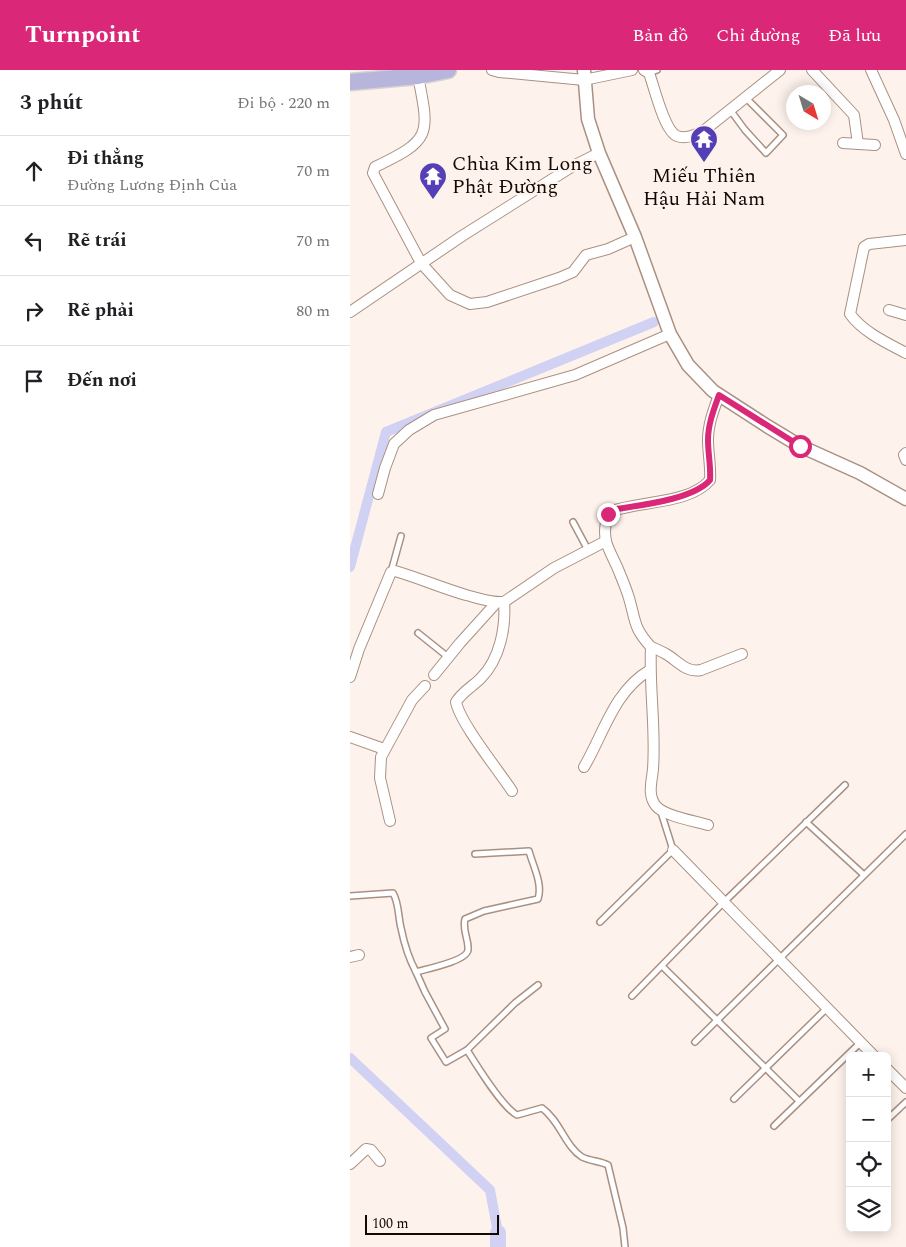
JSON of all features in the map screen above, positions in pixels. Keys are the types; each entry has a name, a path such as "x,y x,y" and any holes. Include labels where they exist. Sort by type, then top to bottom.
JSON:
{"main road":[{"path":"355,81 418,76 450,70"}],"street":[{"path":"492,70 499,72 584,75 632,70"},
{"path":"650,71 666,122 675,135 685,137 698,134 731,111 780,70"},
{"path":"812,70 854,115 858,144"},
{"path":"871,70 894,120 906,154"},
{"path":"584,75 588,119 599,153 635,237 670,334 678,351 692,370 705,385 719,395 800,446 897,492 906,499"},
{"path":"418,76 426,122 423,134 406,152 375,167 373,173 421,264 450,295 470,304 487,302 573,272 586,255 608,249 635,237"},
{"path":"843,143 875,145"},
{"path":"350,312 573,166 599,153"},
{"path":"906,240 869,244 864,247 850,314 859,324 906,353"},
{"path":"889,310 906,315"},
{"path":"378,494 394,444 409,430 434,415 575,375 670,334"},
{"path":"719,395 708,434 710,480 706,485 679,497 612,511 608,514 606,540 629,599 640,635 651,647 667,655 688,670 694,671 742,654"},
{"path":"906,453 904,455 906,460"},
{"path":"434,675 448,656 501,602 554,568 606,540"},
{"path":"350,677 362,641 390,572 395,570 440,587 501,602"},
{"path":"501,602 505,614 503,631 493,662 481,678 460,696 456,702 457,709 512,791"},
{"path":"651,647 650,670 654,752 651,797 661,812 708,825"},
{"path":"584,767 620,698 634,681 650,670"},
{"path":"390,821 380,778 381,757 412,700 426,686"},
{"path":"350,737 384,750"},
{"path":"673,850 870,1052"},
{"path":"891,1073 906,1088"},
{"path":"350,1164 366,1149 371,1150 380,1161"}],"lane":[{"path":"731,111 766,153 783,135 746,98"},
{"path":"573,522 588,550"},
{"path":"390,572 401,536"},
{"path":"418,634 448,656"},
{"path":"632,996 724,902 845,785"},
{"path":"600,922 673,850 661,812"},
{"path":"806,822 864,875"},
{"path":"695,1042 906,834"},
{"path":"416,972 466,956 468,950 465,919 484,911 538,900 540,893 538,882 529,851 475,854"},
{"path":"350,896 393,893 396,898 401,929 411,962 445,1029 431,1038 446,1062 467,1050 515,1003 538,985"},
{"path":"662,966 800,1101"},
{"path":"734,1100 827,1008"},
{"path":"774,1126 861,1042"},
{"path":"467,1050 512,1112 517,1115 542,1108 551,1114 574,1150 582,1156 608,1165 623,1228 625,1247"},
{"path":"891,1116 906,1102"}],"waterway":[{"path":"350,567 386,432 654,322"},
{"path":"350,1058 490,1190 498,1233"},
{"path":"498,1233 498,1247"}],"place":[{"name":"Miếu Thiên Hậu Hải Nam","path":"704,163"},
{"name":"Chùa Kim Long Phật Đường","path":"433,200"}],"route":[{"path":"608,514 617,509 679,497 706,485 710,480 711,471 708,439 709,428 719,395 800,446"}]}
